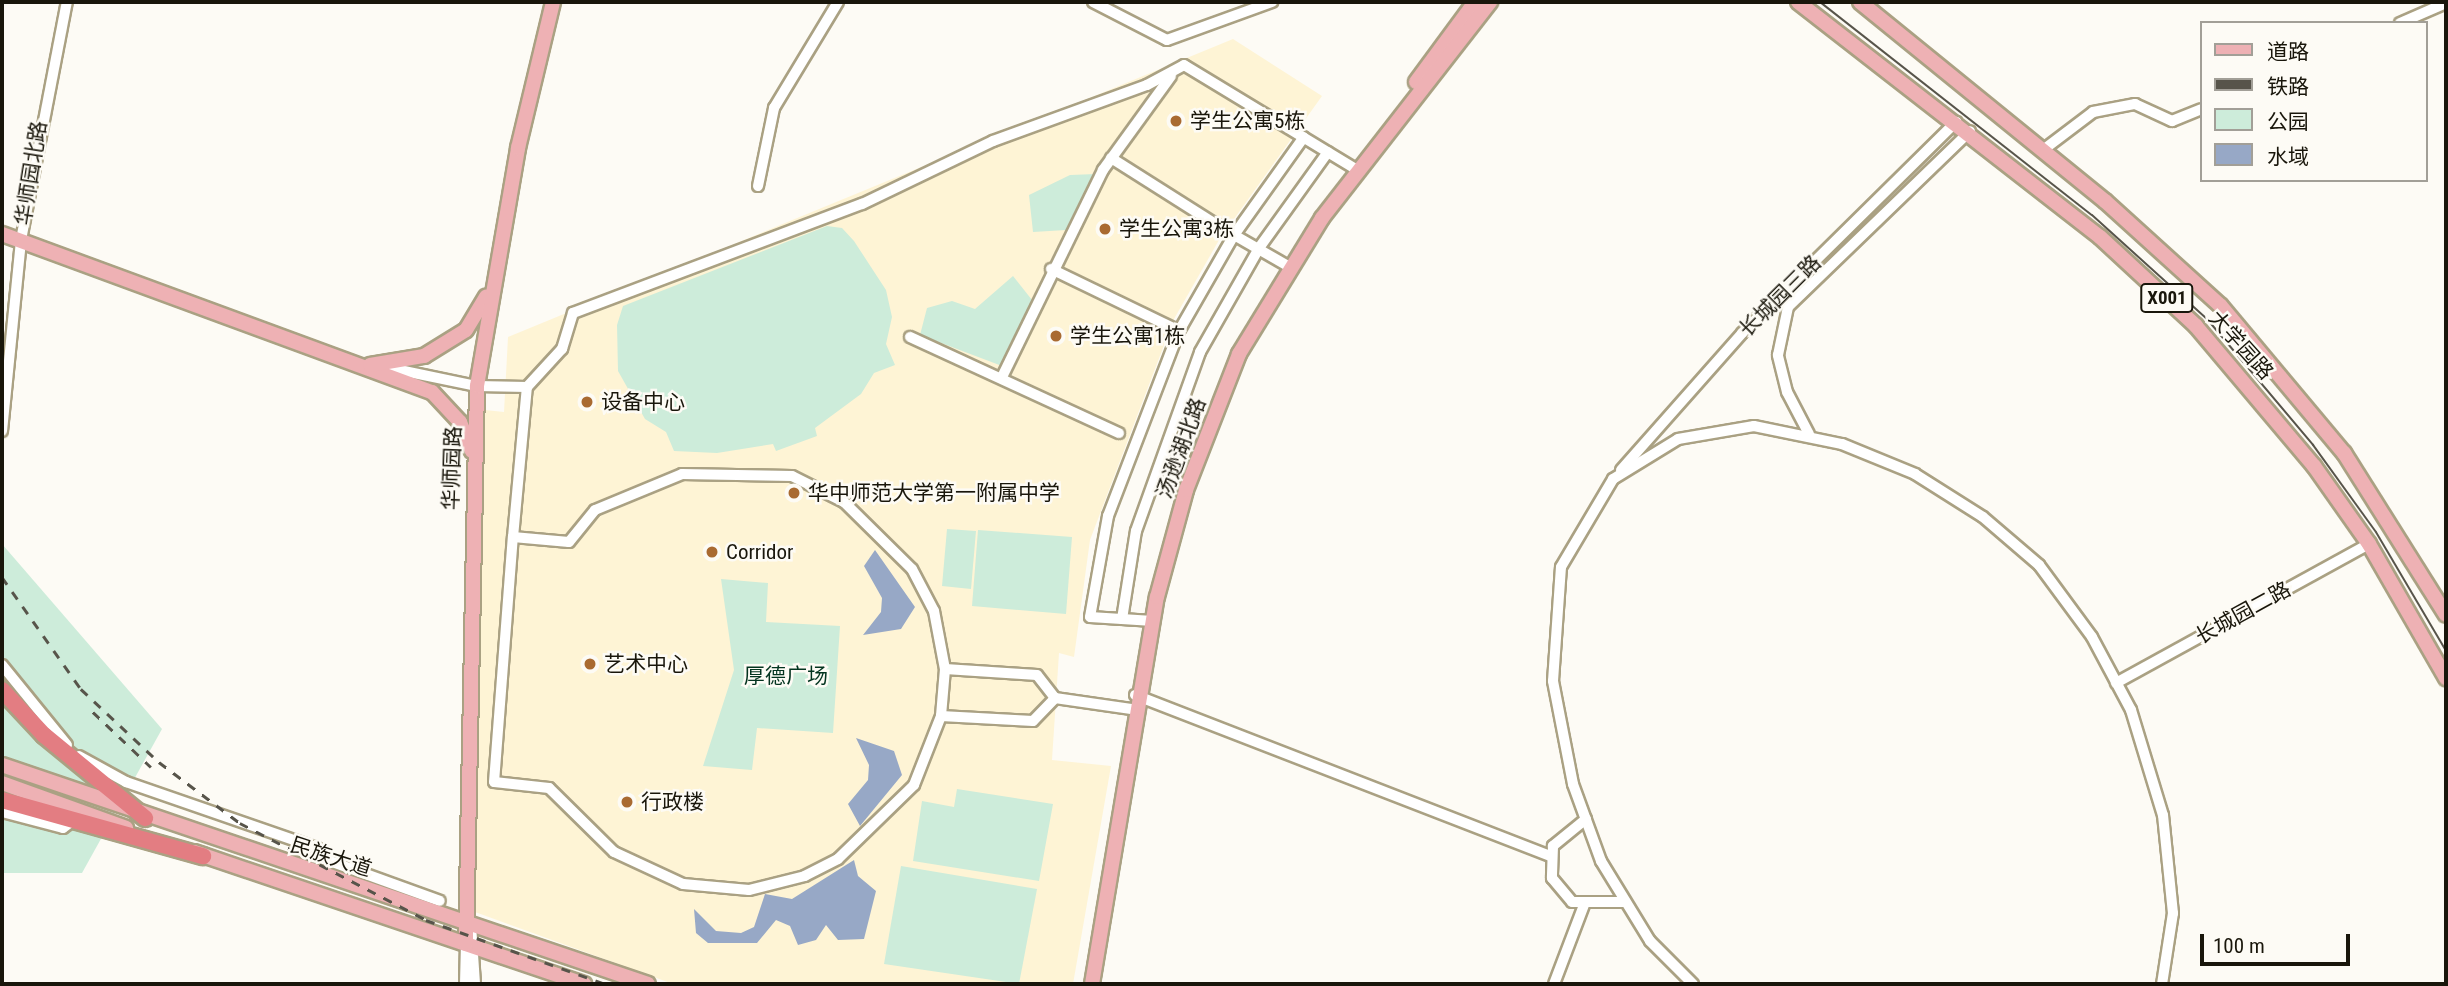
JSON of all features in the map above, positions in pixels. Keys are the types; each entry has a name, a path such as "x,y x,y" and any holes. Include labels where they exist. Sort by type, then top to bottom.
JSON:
{"highway":[{"path":"2,690 44,735 145,818"},
{"path":"2,800 204,856"}],"main road":[{"name":"华师园路","path":"471,946 473,455 477,386 489,292 553,2"},
{"name":"汤逊湖北路","path":"1093,984 1149,621 1186,490 1239,354 1285,265 1475,2"},
{"name":"汤逊湖北路","path":"1356,169 1490,2"},
{"name":"大学园路","path":"1798,2 1970,131 2196,326 2300,447 2369,544 2446,678"},
{"name":"大学园路","path":"1860,2 2158,247 2265,356 2351,463 2446,615"},
{"path":"2,234 370,365 432,392 460,422 473,455"},
{"path":"370,365 424,356 466,330 489,292"},
{"name":"汤逊湖北路","path":"1084,984 1136,702"},
{"name":"民族大道","path":"2,765 145,818 648,984"},
{"name":"民族大道","path":"2,783 204,856 584,984"}],"street":[{"name":"华师园北路","path":"2,430 20,240 67,2"},
{"path":"758,186 774,108 838,2"},
{"path":"1093,2 1167,40 1272,2"},
{"path":"2405,21 2446,3"},
{"path":"1184,65 1356,169"},
{"path":"1003,375 1051,269 1111,158 1163,83 1184,65"},
{"path":"513,537 569,542 595,510 682,474 792,476 844,502 912,569 934,611 945,669 941,716 914,785 838,859 805,876 749,890 683,884 614,852 549,788 494,782 513,537 527,387 562,349 573,313 862,204 993,141 1147,85 1184,65"},
{"path":"2043,150 2093,112 2135,104 2172,121 2200,109"},
{"name":"长城园三路","path":"1693,984 1650,942 1625,902 1586,819 1553,681 1561,567 1613,479 1742,333 1956,122"},
{"name":"长城园三路","path":"1808,434 1787,392 1778,355 1788,307 1970,131"},
{"path":"1149,621 1090,617 1108,516 1179,331 1234,235 1304,137"},
{"path":"1122,619 1136,531 1165,440 1200,352 1259,248 1328,152"},
{"path":"1111,158 1217,225"},
{"path":"1234,235 1285,265"},
{"path":"1051,269 1171,327"},
{"path":"910,337 1003,375 1119,433"},
{"path":"370,365 477,386 527,387"},
{"path":"1613,479 1678,439 1754,426 1808,434 1915,474 1983,517 2039,565 2116,683 2163,815 2173,914 2162,984"},
{"name":"长城园二路","path":"2116,683 2369,544"},
{"path":"2,665 47,727 104,770 440,901"},
{"path":"945,669 1037,676 1055,698"},
{"path":"941,716 1032,721 1055,698 1136,702 1550,856"},
{"path":"2,812 63,828 75,819"},
{"path":"1550,856 1586,819"},
{"path":"1550,856 1561,892 1584,905 1625,902"},
{"path":"1554,984 1584,905"},
{"path":"465,984 471,946"},
{"path":"471,946 475,984"}],"shaded area":[{"name":"华中师范大学第一附属中学","path":"1233,39 1322,96 1219,240 1174,319 1090,540 1074,657 1059,653 1052,760 1111,766 1073,984 673,984 475,912 485,410 504,412 508,337"}],"green space":[{"path":"1096,174 1066,230 1033,232 1029,195 1070,175"},
{"path":"827,226 842,228 854,241 886,290 892,317 886,344 895,365 874,373 861,394 815,428 817,436 776,451 773,444 717,453 674,451 666,432 645,419 618,371 617,325 623,306"},
{"path":"1013,276 1032,300 1002,366 920,335 927,308 952,301 975,309"},
{"path":"947,529 976,531 971,589 942,586"},
{"path":"978,530 1072,537 1066,614 972,606"},
{"path":"2,544 162,729 82,873 2,873"},
{"name":"厚德广场","path":"721,579 768,583 766,622 840,626 833,733 757,728 752,770 703,766 734,670"},
{"path":"957,789 1053,804 1039,881 913,861 922,801 954,807"},
{"path":"901,866 1037,889 1019,984 884,964"}],"water":[{"path":"875,550 915,607 901,629 863,635 881,612 882,598 864,566"},
{"path":"856,738 894,751 902,775 860,826 848,804 868,780 869,765"},
{"path":"854,860 858,876 876,891 864,939 838,940 826,925 816,940 798,945 790,926 776,920 757,943 708,943 696,933 694,909 716,931 741,933 754,927 765,894 792,899"}],"tram line":[{"path":"1820,2 2092,215 2207,319 2313,445 2376,532 2446,651"}],"railway":[{"path":"2,577 81,689 159,762 240,823 426,920 606,984"},
{"path":"93,712 151,767"}],"place":[{"name":"学生公寓5栋","path":"1176,121"},
{"name":"学生公寓3栋","path":"1105,229"},
{"name":"学生公寓1栋","path":"1056,336"},
{"name":"设备中心","path":"587,402"},
{"name":"华中师范大学第一附属中学","path":"794,493"},
{"name":"Corridor","path":"712,552"},
{"name":"艺术中心","path":"590,664"},
{"name":"行政楼","path":"627,802"}]}
